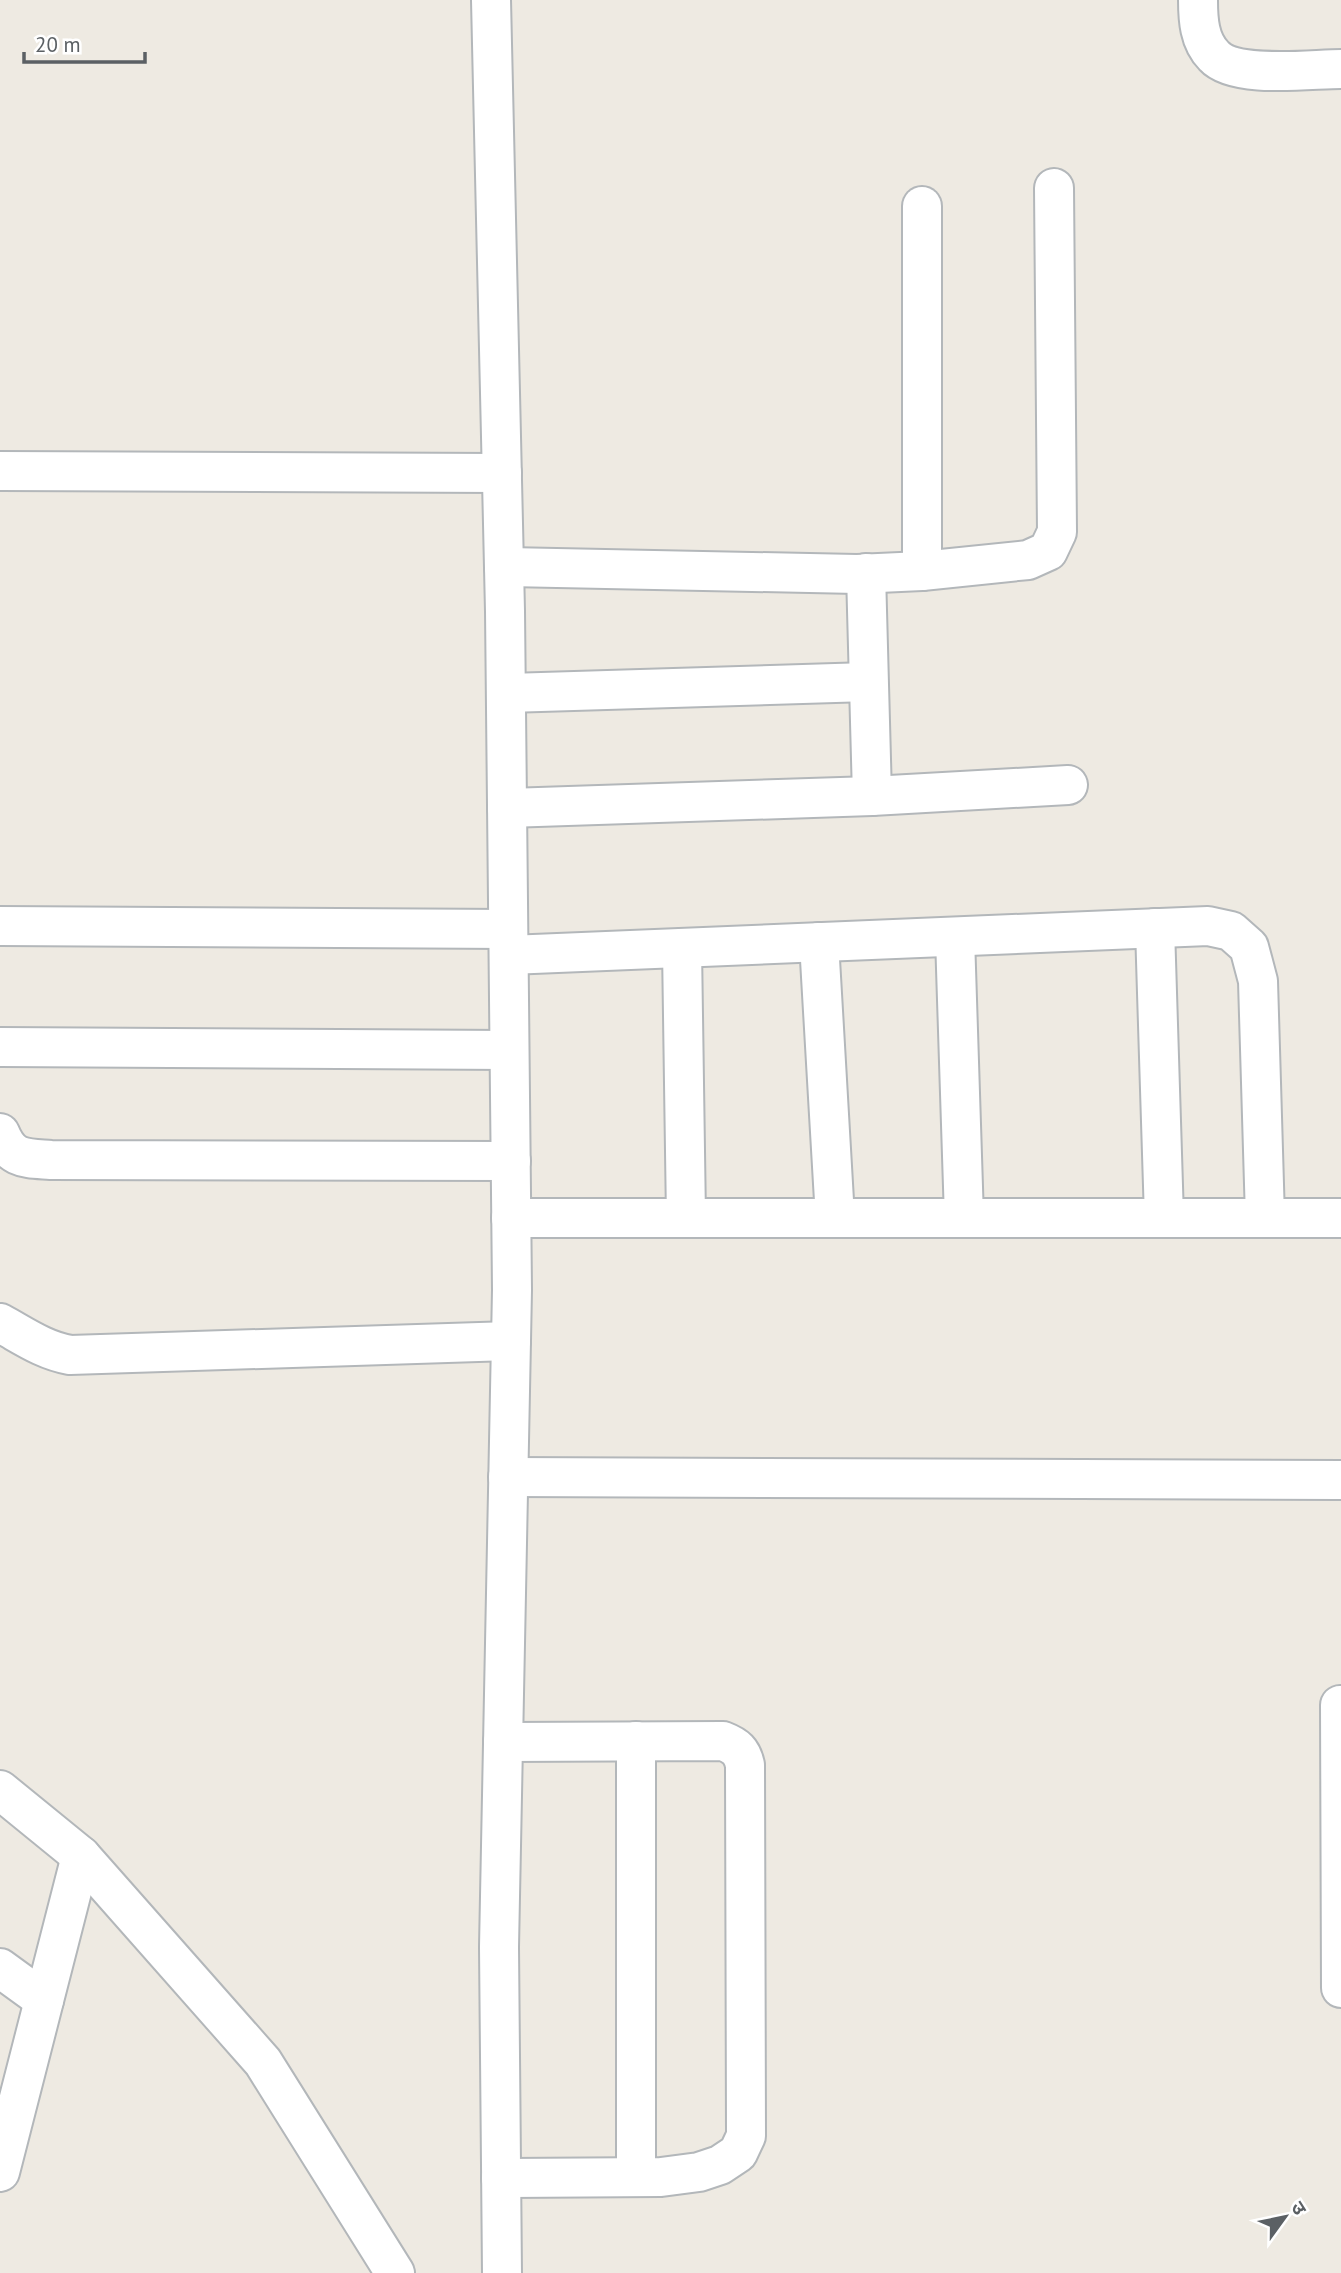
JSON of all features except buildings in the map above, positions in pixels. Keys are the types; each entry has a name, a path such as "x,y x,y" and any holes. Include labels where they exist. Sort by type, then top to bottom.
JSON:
{"street":[{"path":"491,0 504,567 511,1161 511,1341 499,1947 502,2273"},
{"path":"1198,0 1198,19 1203,39 1214,57 1230,67 1254,70 1341,69"},
{"path":"504,567 866,573 922,571 1028,560 1048,551 1057,532 1054,188"},
{"path":"922,206 922,571"},
{"path":"0,471 502,473"},
{"path":"866,573 872,796"},
{"path":"506,693 868,682"},
{"path":"507,808 872,796 1068,785"},
{"path":"0,926 681,948 1208,926 1231,930 1249,947 1258,981 1265,1218"},
{"path":"1155,928 1164,1218"},
{"path":"955,937 964,1218"},
{"path":"819,942 835,1218"},
{"path":"681,948 686,1218"},
{"path":"0,1047 509,1050"},
{"path":"0,1133 6,1147 20,1157 51,1160 511,1161"},
{"path":"511,1218 1341,1218"},
{"path":"0,1322 43,1348 70,1355 511,1341"},
{"path":"508,1477 1340,1480"},
{"path":"1340,1705 1341,1988"},
{"path":"636,1741 636,2177"},
{"path":"501,2178 636,2177 699,2172 720,2165 738,2153 747,2136 743,1756 735,1745 723,1741 503,1742"},
{"path":"0,1790 81,1856 263,2062 395,2273"},
{"path":"0,2172 12,2070 44,2000 81,1856"},
{"path":"0,1968 44,2000"}]}
